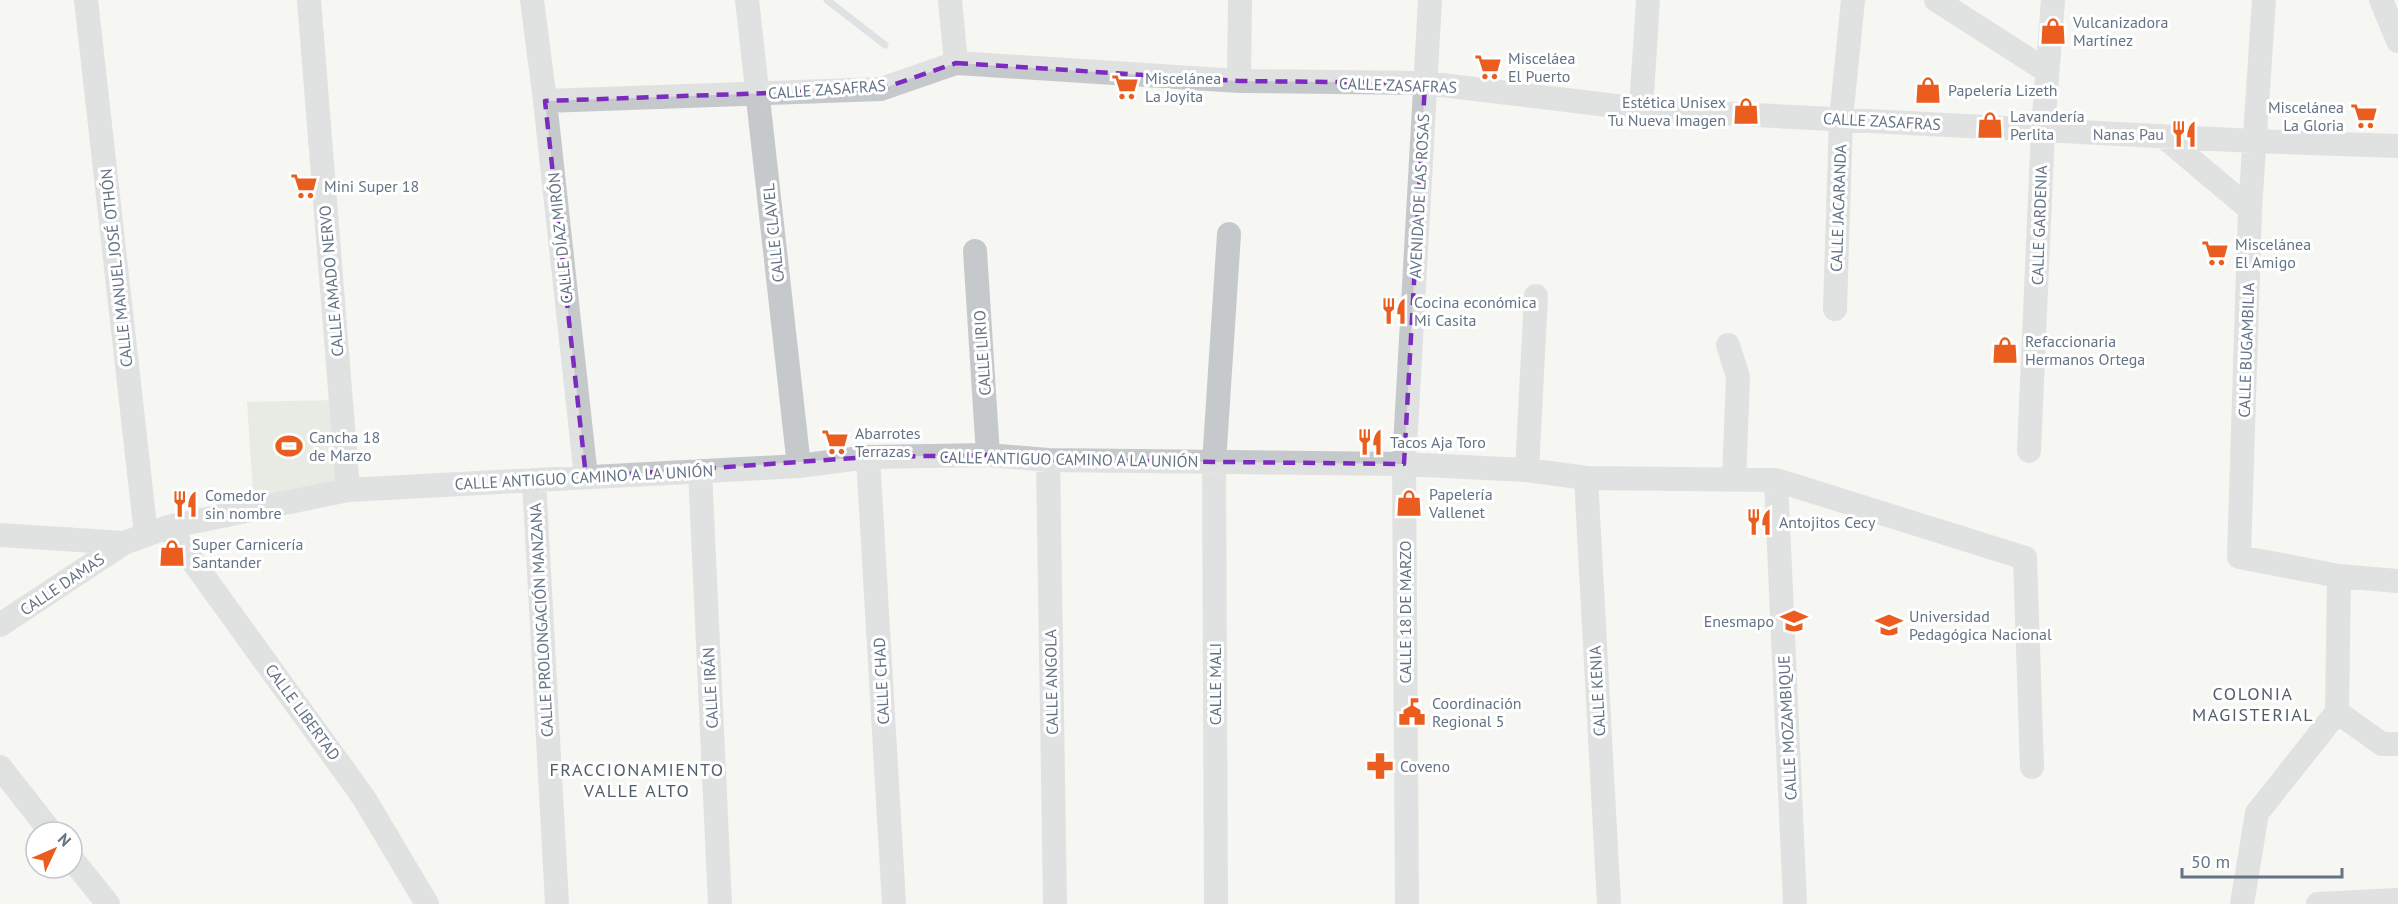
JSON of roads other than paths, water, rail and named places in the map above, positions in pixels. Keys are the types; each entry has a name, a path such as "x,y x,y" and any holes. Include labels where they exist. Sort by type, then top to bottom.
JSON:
{"street":[{"name":"CALLE MANUEL JOSÉ OTHÓN","path":"86,0 146,535"},
{"name":"CALLE AMADO NERVO","path":"309,0 348,490"},
{"name":"CALLE DÍAZ MIRÓN","path":"532,0 586,477"},
{"name":"CALLE CLAVEL","path":"747,0 799,466"},
{"path":"950,0 956,63"},
{"path":"1239,81 1240,0"},
{"name":"AVENIDA DE LAS ROSAS","path":"1404,464 1430,0"},
{"path":"1641,109 1648,0"},
{"name":"CALLE JACARANDA","path":"1835,309 1840,119 1853,0"},
{"path":"1936,0 2047,71"},
{"name":"CALLE GARDENIA","path":"2029,451 2043,129 2053,0"},
{"name":"CALLE BUGAMBILIA","path":"2264,0 2253,141 2239,557 2339,576"},
{"path":"2381,0 2398,41"},
{"name":"CALLE ZASAFRAS","path":"545,101 881,89 956,63 1239,81 1425,83 1641,109 2398,147"},
{"path":"2163,136 2250,209"},
{"path":"1214,463 1228,234"},
{"name":"CALLE LIRIO","path":"975,251 988,455"},
{"path":"1527,470 1536,296"},
{"path":"1728,345 1738,377 1734,480"},
{"name":"CALLE ANTIGUO CAMINO A LA UNIÓN","path":"0,535 146,535 348,490 799,466 868,458 988,455 1048,460 1404,464 1527,470 1586,478 1776,480 2025,558 2032,767"},
{"name":"CALLE CHAD","path":"868,458 894,904"},
{"name":"CALLE ANGOLA","path":"1048,460 1055,904"},
{"name":"CALLE MALI","path":"1214,463 1216,904"},
{"name":"CALLE 18 DE MARZO","path":"1404,464 1407,904"},
{"name":"CALLE IRÁN","path":"700,471 720,904"},
{"name":"CALLE KENIA","path":"1586,478 1609,904"},
{"name":"CALLE PROLONGACIÓN MANZANA","path":"534,480 557,904"},
{"name":"CALLE MOZAMBIQUE","path":"1776,480 1795,904"},
{"name":"CALLE DAMAS","path":"0,626 146,535"},
{"name":"CALLE LIBERTAD","path":"146,535 364,798 427,904"},
{"path":"2242,904 2256,813 2337,712 2339,576 2398,581"},
{"path":"2337,712 2382,744 2398,744"},
{"path":"0,767 42,820"},
{"path":"84,874 108,904"},
{"path":"2318,904 2398,900"}],"waterway":[{"path":"827,0 885,45"}],"place":[{"name":"Vulcanizadora Martínez","path":"2053,31"},
{"name":"Misceláea El Puerto","path":"1488,67"},
{"name":"Miscelánea La Joyita","path":"1125,87"},
{"name":"Papelería Lizeth","path":"1928,90"},
{"name":"Estética Unisex Tu Nueva Imagen","path":"1746,111"},
{"name":"Miscelánea La Gloria","path":"2364,116"},
{"name":"Lavandería Perlita","path":"1990,125"},
{"name":"Nanas Pau","path":"2184,134"},
{"name":"Mini Super 18","path":"304,186"},
{"name":"Miscelánea El Amigo","path":"2215,253"},
{"name":"Cocina económica Mi Casita","path":"1394,311"},
{"name":"Refaccionaria Hermanos Ortega","path":"2005,350"},
{"name":"Abarrotes Terrazas","path":"835,442"},
{"name":"Tacos Aja Toro","path":"1370,442"},
{"name":"Cancha 18 de Marzo","path":"289,446"},
{"name":"Papelería Vallenet","path":"1409,503"},
{"name":"Comedor sin nombre","path":"185,504"},
{"name":"Antojitos Cecy","path":"1759,522"},
{"name":"Super Carnicería Santander","path":"172,553"},
{"name":"Enesmapo","path":"1794,621"},
{"name":"Universidad Pedagógica Nacional","path":"1889,625"},
{"name":"Coordinación Regional 5","path":"1412,712"},
{"name":"Coveno","path":"1380,766"}],"district":[{"name":"COLONIA MAGISTERIAL","path":"2253,704"},
{"name":"FRACCIONAMIENTO VALLE ALTO","path":"637,780"}]}
